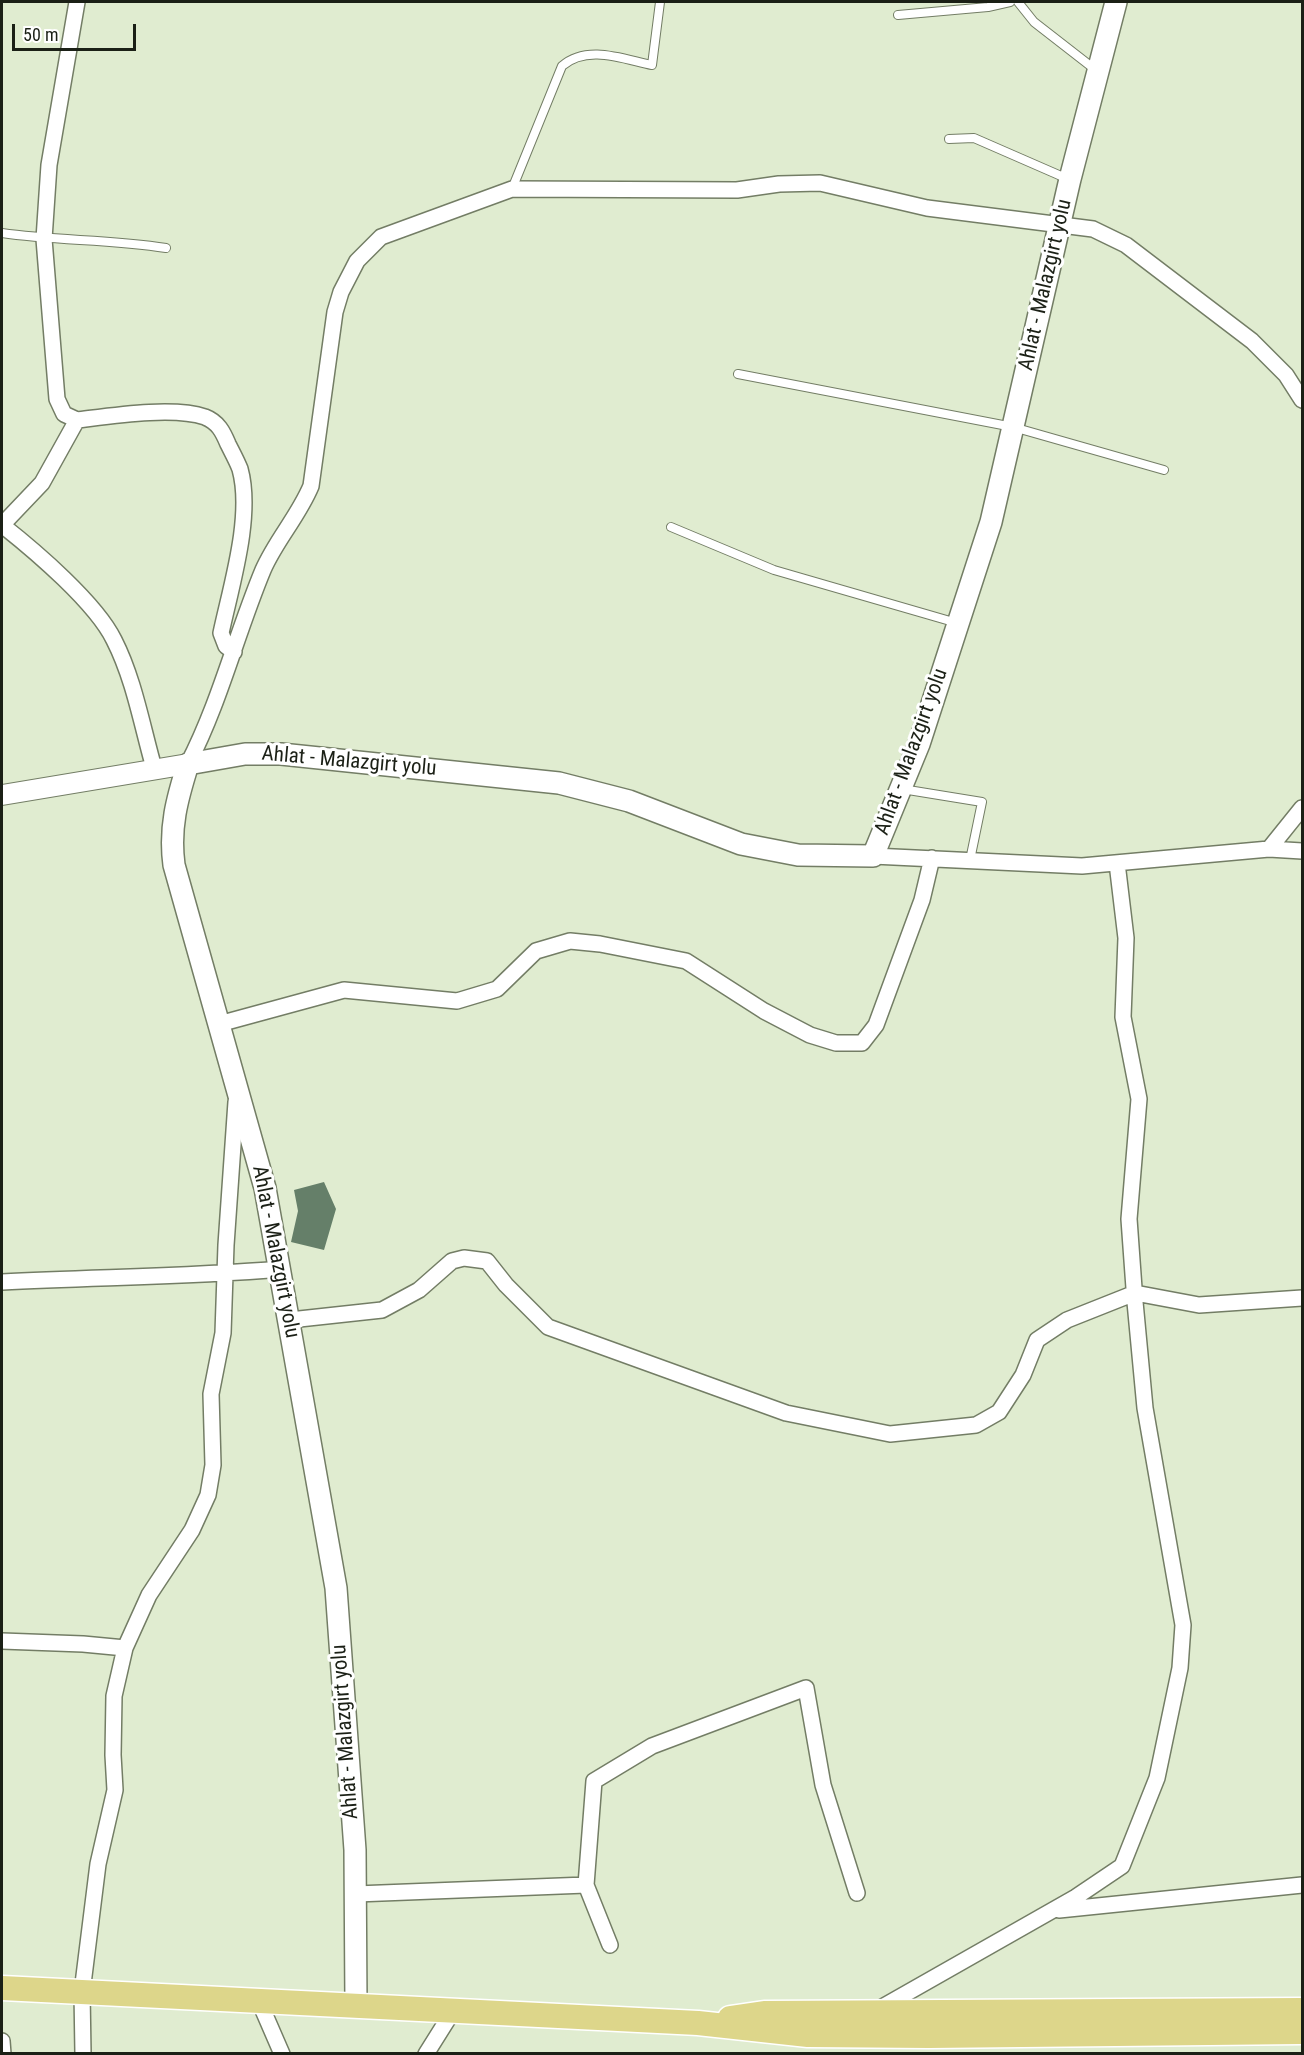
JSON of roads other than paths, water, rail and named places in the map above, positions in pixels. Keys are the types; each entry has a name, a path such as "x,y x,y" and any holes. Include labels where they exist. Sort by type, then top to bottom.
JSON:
{"main road":[{"name":"Ahlat - Malazgirt yolu","path":"356,2006 355,1850 336,1588 265,1188 238,1084 174,865 171,845 172,819 188,764 246,754 281,754 559,783 629,801 741,844 798,855 873,856 902,789 991,522 1070,179 1116,2"},
{"path":"2,1988 698,2023 808,2035 1302,2032"},
{"path":"698,2023 764,2013 1302,2010"}],"street":[{"path":"77,2 49,165 44,239 57,399 64,414 77,420 118,415 197,415 207,418 221,429 240,468 243,488 239,544 221,633 226,646 234,652"},
{"path":"2,795 188,764 206,728 263,570 278,541 303,505 310,486 335,312 347,277 357,261 381,237 512,189 737,190 779,184 820,183 927,208 1060,223 1093,229 1126,245 1252,341 1286,375 1302,400 1302,406"},
{"path":"77,420 42,483 2,525 35,550 100,618 114,638 154,768"},
{"path":"1269,849 1302,808"},
{"path":"873,856 1082,866 1269,849 1302,851"},
{"path":"219,1024 344,990 457,1001 497,989 536,951 570,941 600,944 686,961 764,1011 810,1035 836,1042 862,1043 876,1025 922,900 932,858"},
{"path":"857,2035 872,2013 1053,1911 1122,1866 1157,1778 1180,1668 1183,1625 1145,1408 1134,1293 1130,1219 1139,1099 1123,1017 1126,938 1117,862"},
{"path":"84,2054 82,1992 98,1864 115,1790 112,1755 114,1696 124,1648 149,1595 192,1530 208,1495 213,1465 211,1394 223,1333 238,1084"},
{"path":"290,1320 382,1310 419,1290 452,1261 464,1258 487,1261 506,1285 548,1327 786,1413 890,1434 976,1425 999,1412 1023,1375 1037,1340 1068,1320 1134,1293 1199,1305 1302,1298"},
{"path":"2,1282 76,1277 225,1274 280,1269"},
{"path":"2,1641 124,1648"},
{"path":"610,1945 586,1885 594,1780 652,1746 806,1688 824,1785 857,1893"},
{"path":"356,1894 586,1885"},
{"path":"1053,1911 1302,1885"},
{"path":"259,2001 282,2054"},
{"path":"426,2054 453,2011"},
{"path":"2,2041 3,2054"}],"lane":[{"path":"512,189 562,66 580,55 593,54 652,65 660,2"},
{"path":"898,15 988,7 1010,2"},
{"path":"1018,2 1034,22 1098,72"},
{"path":"949,139 974,138 1070,179"},
{"path":"2,232 44,239 105,240 166,248"},
{"path":"738,374 1013,426 1164,470"},
{"path":"671,527 774,570 958,623"},
{"path":"902,789 982,802 970,860"}]}
